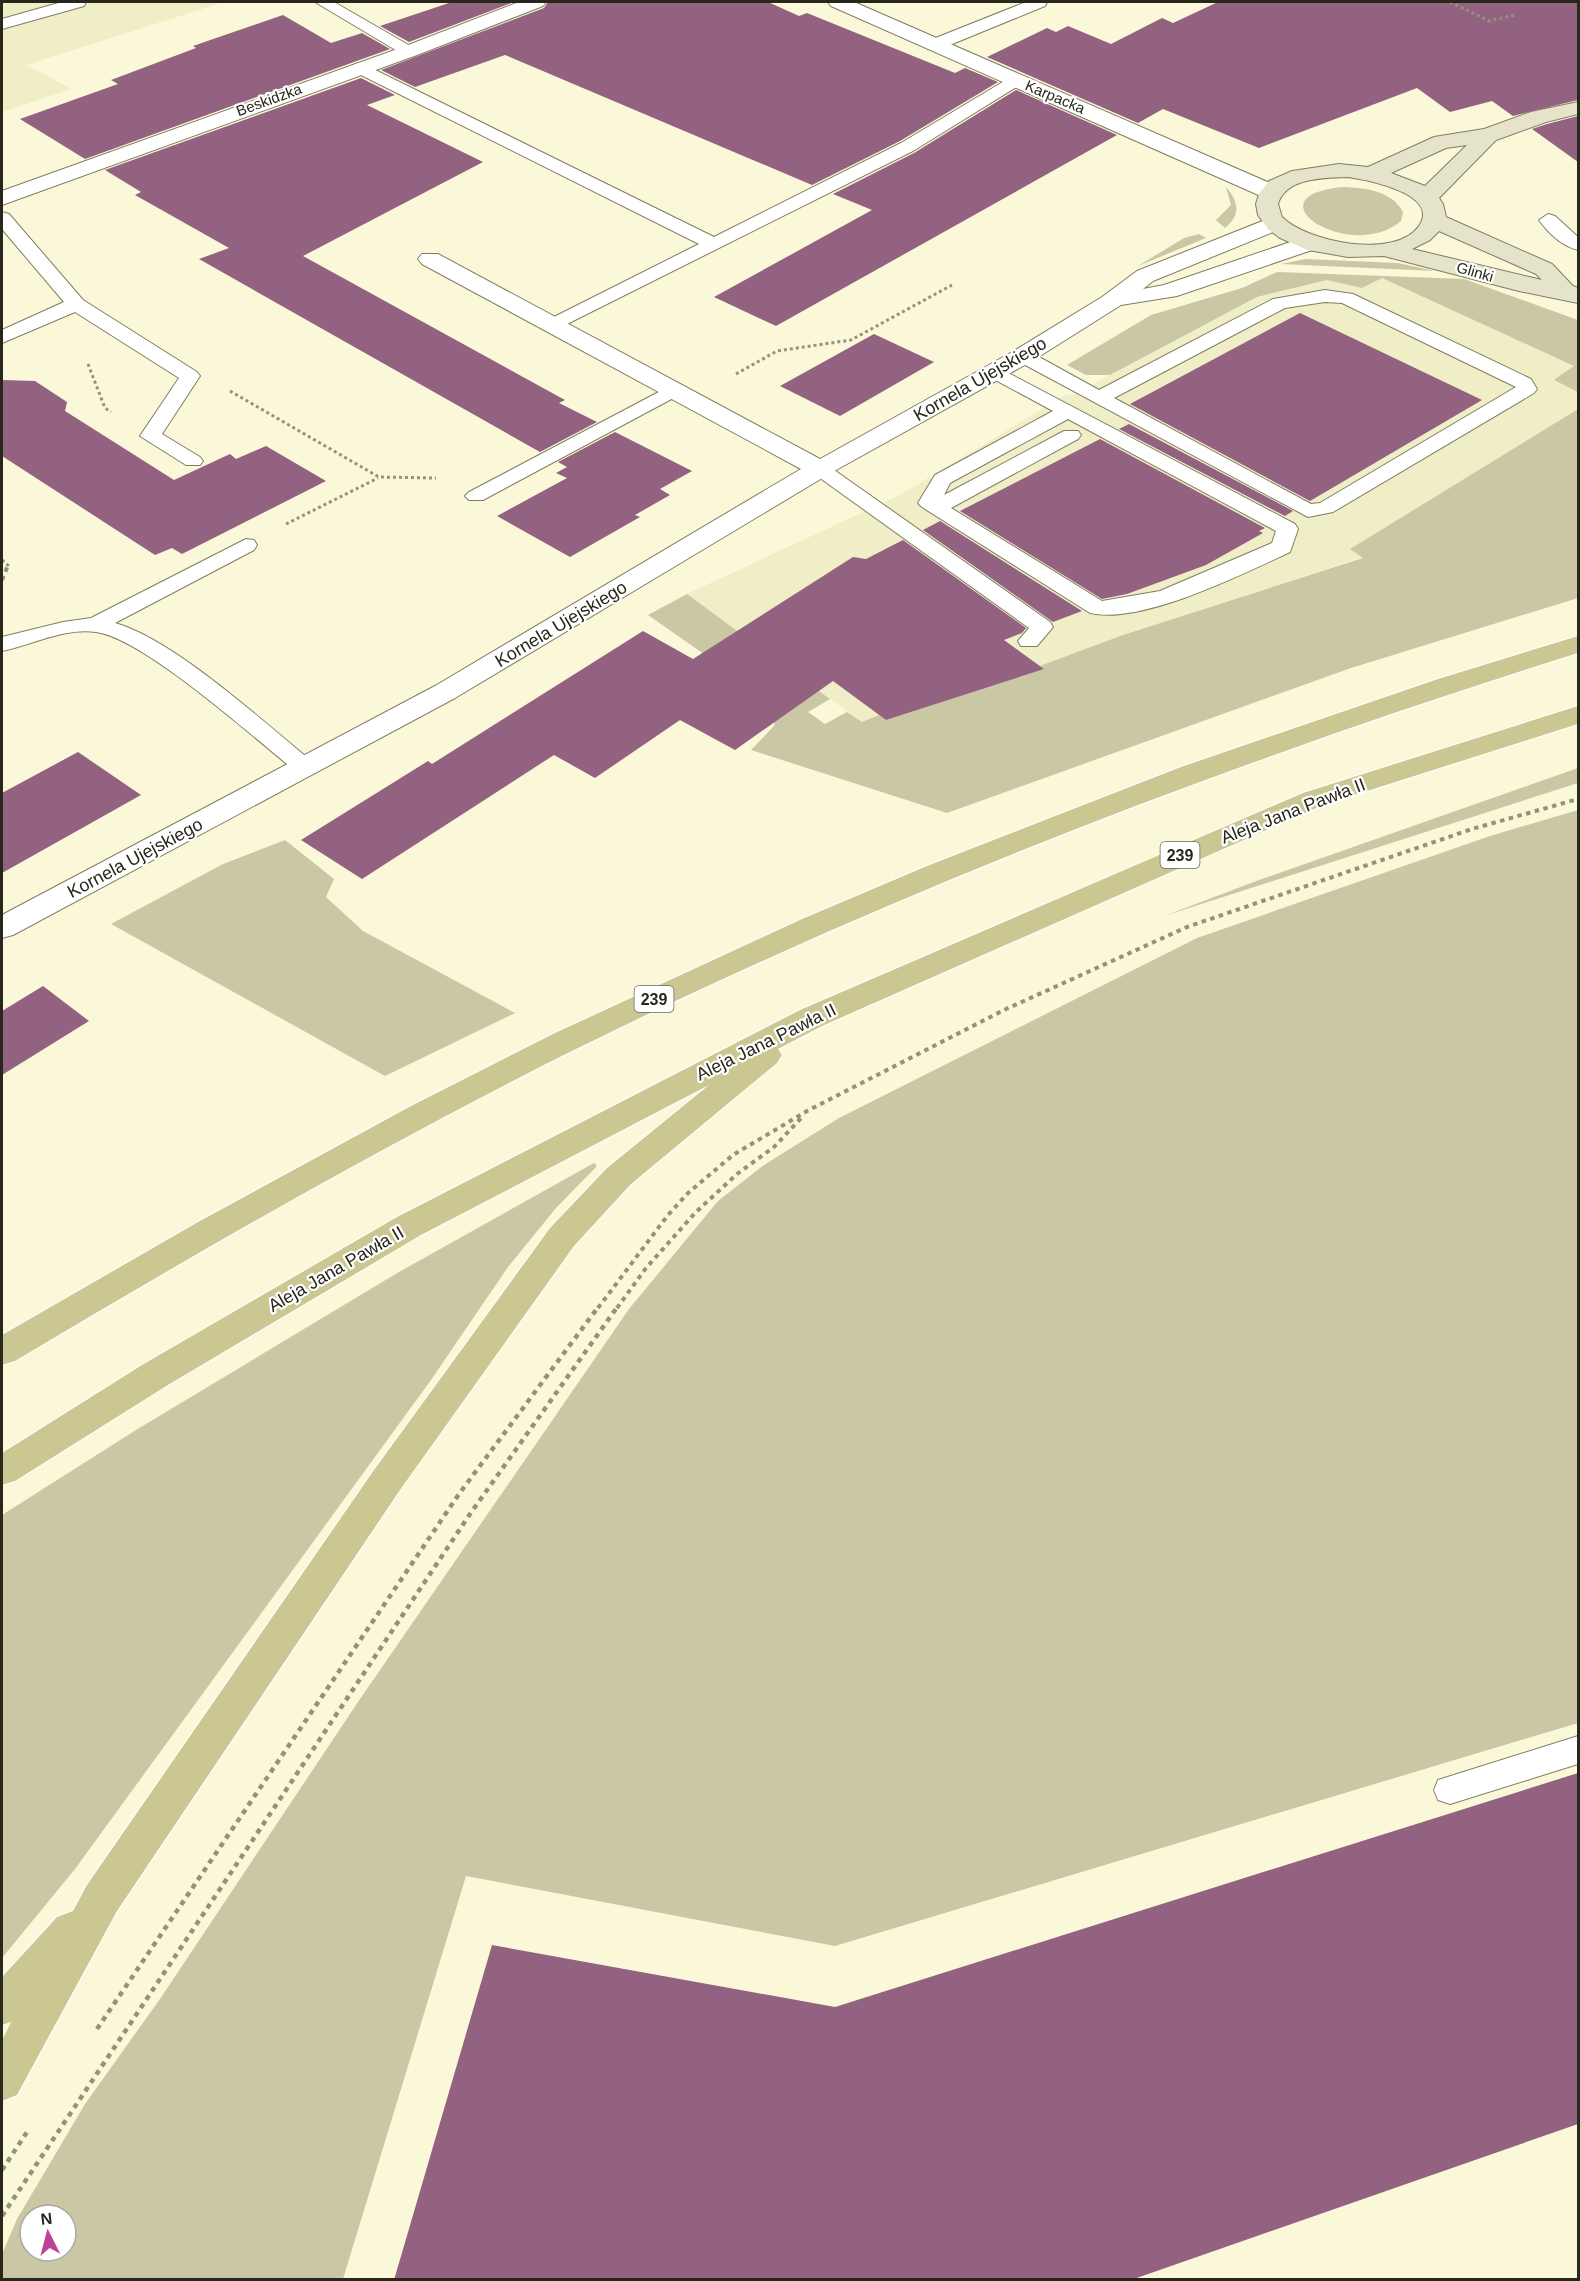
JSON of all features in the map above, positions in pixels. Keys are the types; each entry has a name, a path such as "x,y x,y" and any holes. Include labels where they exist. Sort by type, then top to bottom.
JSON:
{"main road":[{"path":"1373,173 1415,152 1442,142 1488,135 1539,117 1578,108"},
{"path":"1426,198 1456,166 1472,155 1488,135"},
{"path":"1348,170 1373,173 1395,179 1426,198 1433,209 1434,220 1429,230 1418,238 1386,249 1347,250 1310,243 1290,234 1275,223 1268,212 1267,202 1271,192 1283,182 1301,175 1348,170"},
{"name":"Glinki","path":"1434,220 1544,269 1572,293"},
{"name":"Glinki","path":"1386,249 1519,284 1572,293"},
{"name":"239","path":"2,1352 247,1209 423,1114 565,1041 814,925 1035,834 1199,770 1341,720 1578,644"},
{"name":"Aleja Jana Pawła II","path":"2,1471 155,1375 409,1226 649,1099 812,1018 1143,871 1313,800 1578,715"},
{"path":"2,2081 102,1898 387,1479 562,1237 619,1176 812,1018"},
{"path":"2,2006 102,1898"}],"street":[{"name":"Beskidzka","path":"2,198 410,51 536,2"},
{"name":"Karpacka","path":"838,2 1229,171 1271,192"},
{"name":"Kornela Ujejskiego","path":"2,928 446,692 820,470 1023,356 1110,302 1145,276 1275,223"},
{"name":"Kornela Ujejskiego","path":"1110,302 1168,291 1310,243"},
{"path":"430,259 820,470"}],"lane":[{"path":"2,24 78,2"},
{"path":"323,2 410,51"},
{"path":"934,45 1039,2"},
{"path":"361,68 714,244"},
{"path":"553,325 907,147 1017,81"},
{"path":"2,218 76,304 190,376 150,436 193,461"},
{"path":"1548,220 1567,239 1578,244"},
{"path":"1023,356 1099,398 1308,511 1326,508 1527,390 1524,384 1346,298 1325,296 1280,303 1099,398"},
{"path":"2,337 76,304"},
{"path":"995,372 1287,529 1282,547 1220,576 1123,608 1098,608 929,503 942,479 1066,412"},
{"path":"476,496 672,391"},
{"path":"937,507 1071,435"},
{"path":"820,470 1042,627 1029,641"},
{"path":"2,644 95,625 246,545"},
{"path":"95,625 122,632 156,653 306,768"},
{"path":"1450,1790 1578,1750"}],"path":[{"path":"1450,2 1489,21 1515,15"},
{"path":"736,374 777,351 851,340 952,285"},
{"path":"30,324 83,352 105,408 150,436"},
{"path":"190,376 237,393 379,477"},
{"path":"246,545 379,477 439,478"},
{"path":"2,560 9,566 2,580"},
{"path":"94,2033 459,1494 668,1215 688,1193 733,1155 807,1111 1004,1010 1186,927 1472,829 1578,799"},
{"path":"2,2216 470,1514 590,1344 646,1268 695,1213 737,1174 774,1147 807,1111"},
{"path":"2,2170 35,2121"}],"shaded area":[{"path":"2,2 224,2 26,65 72,89 2,112"},
{"path":"1226,187 1236,203 1236,213 1225,228 1216,220 1231,205"},
{"path":"1343,187 1377,192 1392,199 1403,212 1401,221 1380,232 1357,235 1335,232 1316,224 1305,213 1304,202 1316,193"},
{"path":"1199,234 1206,238 1138,266 1184,238"},
{"path":"1306,259 1398,263 1435,271 1281,264"},
{"path":"1277,272 1464,279 1578,320 1578,392 1554,380 1574,366 1382,278 1362,288 1327,280 1257,297 1110,375 1086,375 1067,365 1151,315 1242,288"},
{"path":"1382,278 1575,366 1578,373 1578,409 1350,549 1364,557 1123,635 1044,669 886,720 862,722 687,594 902,494 1067,394 1071,396 1257,297 1327,280"},
{"path":"1578,409 1578,598 1351,668 947,813 751,750 774,726 777,705 648,615 687,594 830,699 808,712 825,724 847,712 862,722 879,715 886,720 1043,669 1040,666 1123,635 1363,558 1350,549"},
{"path":"1578,768 1578,783 1164,916 1259,880"},
{"path":"1578,810 1578,1723 835,1946 466,1876 343,2279 2,2279 2,2254 18,2217 18,2263 78,2263 78,2203 26,2203 85,2104 160,1999 360,1699 629,1309 718,1201 764,1165 839,1118 1197,938 1490,836"},
{"path":"285,840 334,879 326,897 363,931 515,1013 385,1076 111,924 223,864"},
{"path":"594,1163 597,1166 556,1208 508,1267 431,1380 75,1869 2,1958 2,1515 136,1430 399,1272"}],"building":[{"path":"452,2 514,2 409,42 380,26"},
{"path":"548,2 768,2 799,16 807,13 955,73 965,68 998,82 900,141 812,185 505,55 415,87 381,70 544,8"},
{"path":"1218,2 1578,2 1578,100 1513,116 1492,101 1450,112 1417,88 1259,148 1163,109 1138,123 987,57 1047,28 1056,32 1068,26 1111,44 1162,18 1173,23"},
{"path":"283,15 331,43 362,33 390,49 85,159 20,119 118,84 111,80 196,48 193,46"},
{"path":"361,78 395,95 367,105 483,162 303,256 565,400 559,403 597,422 540,452 199,259 229,248 135,195 141,192 105,170"},
{"path":"1016,90 1117,135 776,326 714,297 872,210 833,194 914,153"},
{"path":"1578,116 1578,162 1532,129 1547,124"},
{"path":"1300,313 1482,400 1310,501 1130,404"},
{"path":"874,334 934,362 840,416 780,386"},
{"path":"2,380 35,381 67,402 65,411 174,480 230,454 236,459 266,446 326,481 182,554 172,548 155,555 2,456"},
{"path":"1129,424 1293,511 1285,516 1119,429"},
{"path":"615,432 692,471 660,489 670,495 635,515 640,517 570,557 497,516 567,478 556,473 567,467 558,462"},
{"path":"1100,439 1265,528 1259,531 1263,533 1206,565 1127,594 1102,599 960,511"},
{"path":"940,521 1082,611 1053,622 923,530"},
{"path":"903,540 1026,628 1022,633 1004,640 1044,669 886,720 833,681 735,750 680,720 595,778 554,755 362,879 301,840 428,761 432,764 643,631 693,659 853,557 866,559"},
{"path":"78,752 141,795 2,873 2,793"},
{"path":"43,986 89,1021 2,1075 2,1011"},
{"path":"1578,1773 1578,2124 1131,2280 394,2280 492,1945 835,2007"}]}
